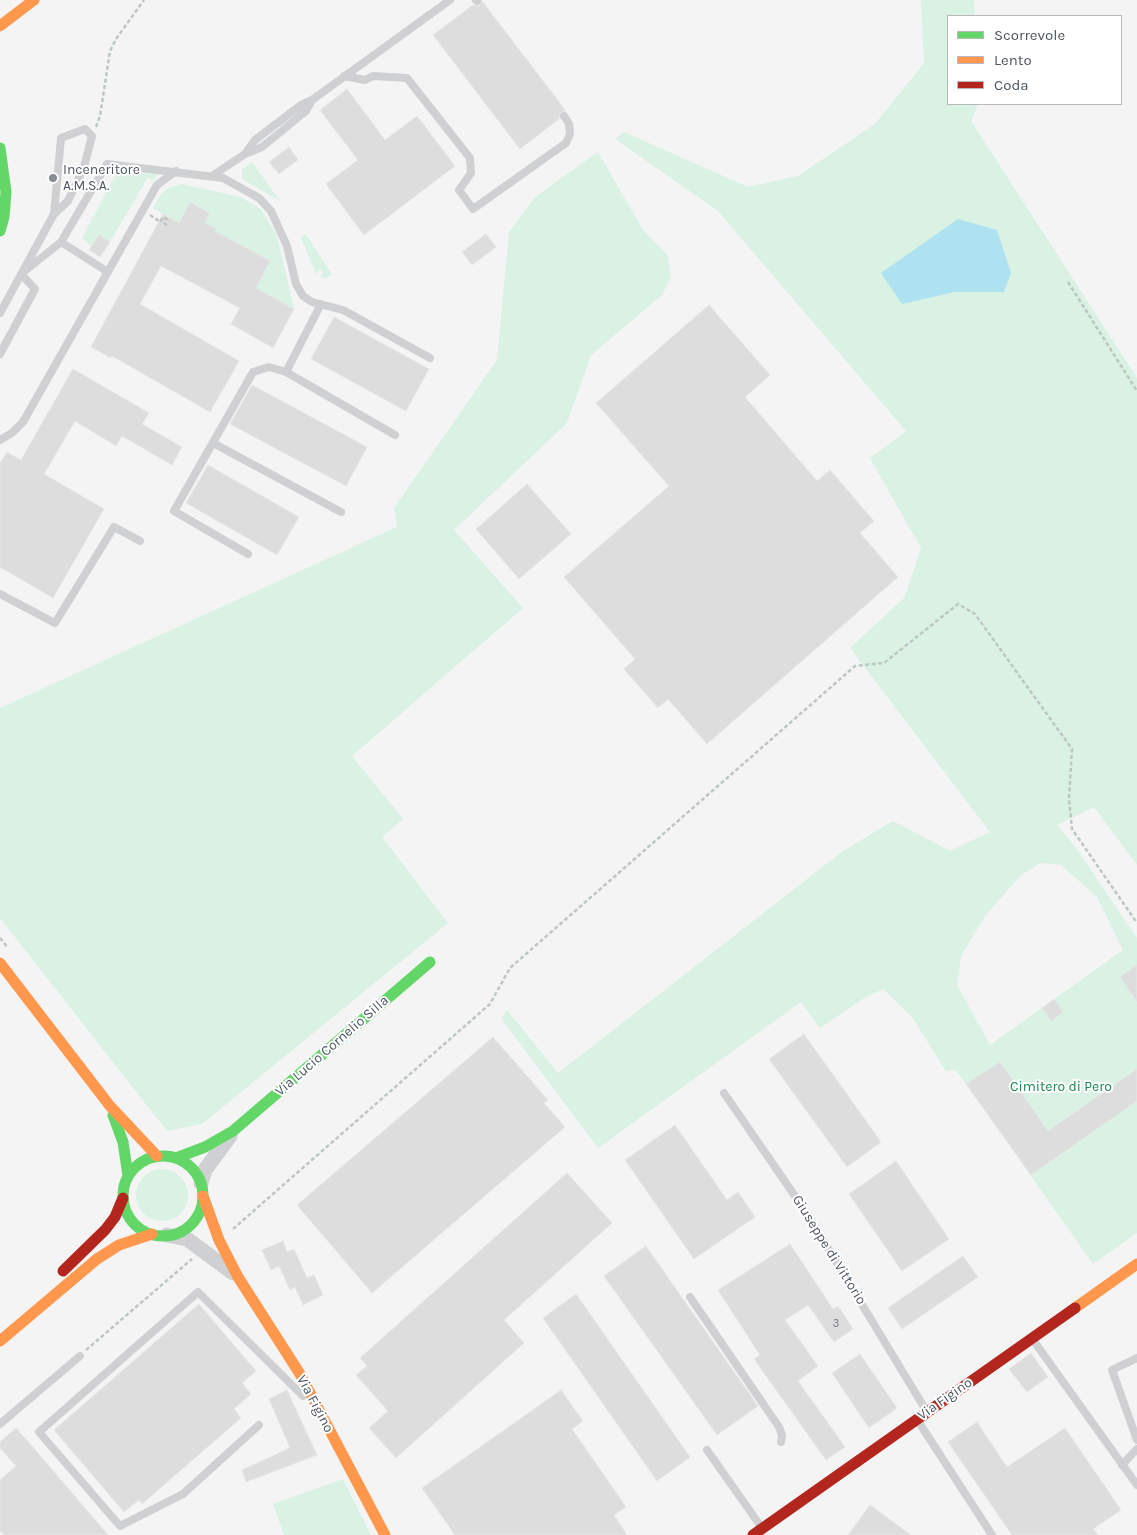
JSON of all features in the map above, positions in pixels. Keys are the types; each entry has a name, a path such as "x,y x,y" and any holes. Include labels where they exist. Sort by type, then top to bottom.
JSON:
{"main road":[{"path":"0,26 34,0"},
{"path":"0,148 6,192 4,217 0,231"},
{"name":"Via Lucio Cornelio Silla","path":"157,1156 176,1158 205,1147 233,1131 430,962"},
{"path":"0,963 110,1106 157,1156 140,1163 128,1176"},
{"path":"57,1276 105,1230 115,1217 123,1198 128,1176 123,1142 110,1106"},
{"path":"176,1158 191,1168 202,1190"},
{"name":"Via Figino","path":"202,1190 218,1240 238,1277 280,1341 384,1535"},
{"name":"Via Lucio Cornelio Silla","path":"0,1341 97,1259 119,1245 159,1234 182,1231 195,1219 202,1190"},
{"path":"123,1198 128,1215 134,1223 159,1234"},
{"name":"Via Figino","path":"757,1532 1137,1264"}],"street":[{"name":"Via Lucio Cornelio Silla","path":"202,1190 205,1170 233,1131"},
{"name":"Via Figino","path":"159,1234 187,1239 204,1249 238,1277"}],"lane":[{"path":"212,176 244,154 255,140 301,105 312,100 450,0"},
{"path":"344,76 365,80 373,76 407,78 470,158 471,173 459,190 473,209 566,143 570,134 569,124 564,116"},
{"path":"0,313 54,214 68,201 84,167 92,136 85,129 62,138 54,214"},
{"path":"21,274 61,242 107,164 223,178 259,198 271,211 288,246 296,284 303,296 321,304 343,310 430,358"},
{"path":"0,440 12,433 23,422 157,184 176,171"},
{"path":"61,242 108,272"},
{"path":"0,354 35,289 21,274"},
{"path":"286,372 321,304"},
{"path":"248,554 174,511 253,372 268,367 286,372 395,435"},
{"path":"213,443 341,512"},
{"path":"0,594 55,623 114,527 140,541"},
{"name":"Giuseppe di Vittorio","path":"724,1093 806,1212 927,1412"},
{"path":"259,1425 183,1494 120,1526 39,1432 198,1292 319,1411"},
{"path":"690,1297 779,1427 782,1435 781,1442"},
{"path":"1032,1338 1137,1485"},
{"path":"0,1424 80,1356"},
{"path":"1137,1358 1112,1370 1137,1440"},
{"path":"916,1419 992,1535"},
{"path":"1122,1465 1137,1449"},
{"path":"707,1450 757,1532"}],"path":[{"path":"92,136 100,116 110,51 116,39 144,0"},
{"path":"167,225 161,221 163,217 170,221"},
{"path":"1068,282 1137,391"},
{"path":"218,1240 328,1147 490,1004 510,968 855,666 884,663 958,604 975,614 1072,748 1069,798 1072,829 1137,923"},
{"path":"80,1356 204,1249"}],"green space":[{"name":"Cimitero di Pero","path":"921,0 974,0 975,15 947,15 947,105 978,105 971,121 1137,378 1137,865 1094,807 1057,825 1074,845 1137,938 1137,1233 1093,1264 956,1070 946,1071 912,1017 883,989 861,1000 820,1028 801,1002 598,1148 501,1018 507,1010 558,1073 843,851 893,821 950,851 990,832 850,648 904,598 921,548 870,458 906,431 718,211 615,139 624,132 748,187 798,176 875,124 924,63","holes":["1011,273 1004,292 955,292 902,304","1040,863 1061,865 1097,897 1123,950 990,1045 957,985 961,956 985,916 1020,876"]},
{"path":"598,152 643,230 668,256 671,277 662,295 591,355 567,423 454,530 523,608 352,756 403,819 382,837 448,923 202,1124 167,1131 0,918 0,708 397,527 394,508 497,360 509,232 535,197"},
{"path":"252,162 280,201 242,179 242,170"},
{"path":"117,172 157,174 153,181 148,177 110,242 99,235 92,247 82,238"},
{"path":"182,184 240,197 261,209 277,236 294,309 256,288 270,261 204,249 216,229 205,223 210,213 190,202 179,223 153,208 161,194 169,188"},
{"path":"306,234 332,275 326,278 321,277 323,272 320,269 316,274 301,238"},
{"path":"157,1169 167,1169 181,1176 188,1190 188,1200 181,1214 167,1221 157,1221 147,1217 140,1210 136,1200 136,1190 140,1180 147,1173"},
{"path":"343,1479 371,1535 284,1535 273,1504"}],"water":[{"path":"958,219 997,230 1011,273 1004,292 955,292 902,304 881,273"}],"building":[{"path":"482,1 566,111 561,112 559,119 520,149 433,35 473,5 479,6"},
{"path":"347,89 385,140 417,116 455,166 364,235 326,184 358,160 320,110"},
{"path":"289,147 298,160 279,174 269,162"},
{"path":"190,202 210,213 205,223 216,228 215,231 270,261 256,288 294,309 273,348 231,324 240,308 161,266 140,304 239,361 210,412 112,356 111,358 91,347 163,214 179,223"},
{"path":"486,234 496,247 472,265 462,252"},
{"path":"99,235 110,242 100,257 89,250"},
{"path":"709,305 770,375 745,397 817,481 830,470 874,521 860,533 898,577 707,744 668,699 658,708 624,669 635,659 564,577 669,486 596,403"},
{"path":"334,317 429,369 406,411 311,359"},
{"path":"73,369 149,413 142,424 182,447 172,465 122,436 116,446 75,421 44,474 104,509 53,598 0,567 0,463 7,452 21,460"},
{"path":"252,385 367,447 346,486 230,424"},
{"path":"208,465 299,517 277,555 186,503"},
{"path":"527,484 571,534 519,579 476,529"},
{"path":"1137,965 1137,1002 1120,977"},
{"path":"1054,999 1063,1012 1051,1021 1042,1008"},
{"path":"804,1034 881,1142 847,1167 769,1059"},
{"path":"493,1037 548,1100 544,1103 565,1127 372,1293 297,1205"},
{"path":"1000,1062 1048,1131 1137,1069 1137,1101 1031,1175 966,1084"},
{"path":"675,1125 727,1200 738,1192 755,1217 694,1259 625,1160"},
{"path":"896,1161 949,1239 902,1271 849,1194"},
{"path":"567,1173 612,1223 504,1320 524,1343 396,1458 369,1428 388,1411 356,1375 367,1366 360,1358"},
{"path":"283,1241 287,1252 294,1249 307,1278 314,1275 323,1295 303,1305 295,1287 290,1290 279,1266 271,1270 262,1250"},
{"path":"790,1244 833,1309 838,1306 853,1329 834,1342 808,1305 785,1320 818,1366 798,1381 845,1447 826,1460 754,1359 760,1355 718,1290"},
{"path":"646,1246 758,1406 717,1435 604,1276"},
{"path":"963,1256 978,1277 902,1329 888,1308"},
{"path":"576,1294 690,1457 657,1481 543,1318"},
{"path":"199,1304 256,1371 242,1383 251,1394 234,1409 241,1418 142,1504 139,1500 124,1512 54,1430"},
{"path":"1031,1353 1048,1377 1027,1392 1009,1369"},
{"path":"860,1354 897,1408 869,1428 832,1373"},
{"path":"287,1390 317,1455 246,1482 242,1470 290,1448 269,1399"},
{"path":"561,1390 583,1421 572,1429 626,1507 614,1515 627,1535 455,1535 422,1488"},
{"path":"977,1422 1007,1467 1065,1428 1121,1510 1093,1529 1098,1535 1012,1535 948,1442"},
{"path":"16,1428 108,1535 4,1535 0,1531 0,1480 16,1466 0,1448 0,1442"},
{"path":"870,1505 911,1535 848,1535"}],"traffic: fast":[{"path":"0,148 6,192 4,217 0,231"},
{"path":"176,1158 205,1147 233,1131 430,962"},
{"path":"113,1115 123,1142 128,1176"},
{"path":"163,1156 178,1159 191,1168 200,1181 203,1196 200,1211 191,1224 178,1233 163,1236 148,1233 135,1224 126,1211 123,1196 126,1181 135,1168 148,1159 163,1156"}],"traffic: slow":[{"path":"0,26 34,0"},
{"path":"0,963 110,1106 157,1156"},
{"path":"203,1196 219,1240 238,1277 300,1374 385,1535"},
{"path":"0,1341 97,1259 119,1245 152,1234"},
{"path":"1075,1308 1137,1264"}],"traffic: jam":[{"path":"63,1271 105,1230 115,1217 123,1198"},
{"path":"753,1535 1075,1308"}],"place":[{"name":"Inceneritore A.M.S.A.","path":"53,178"}]}
